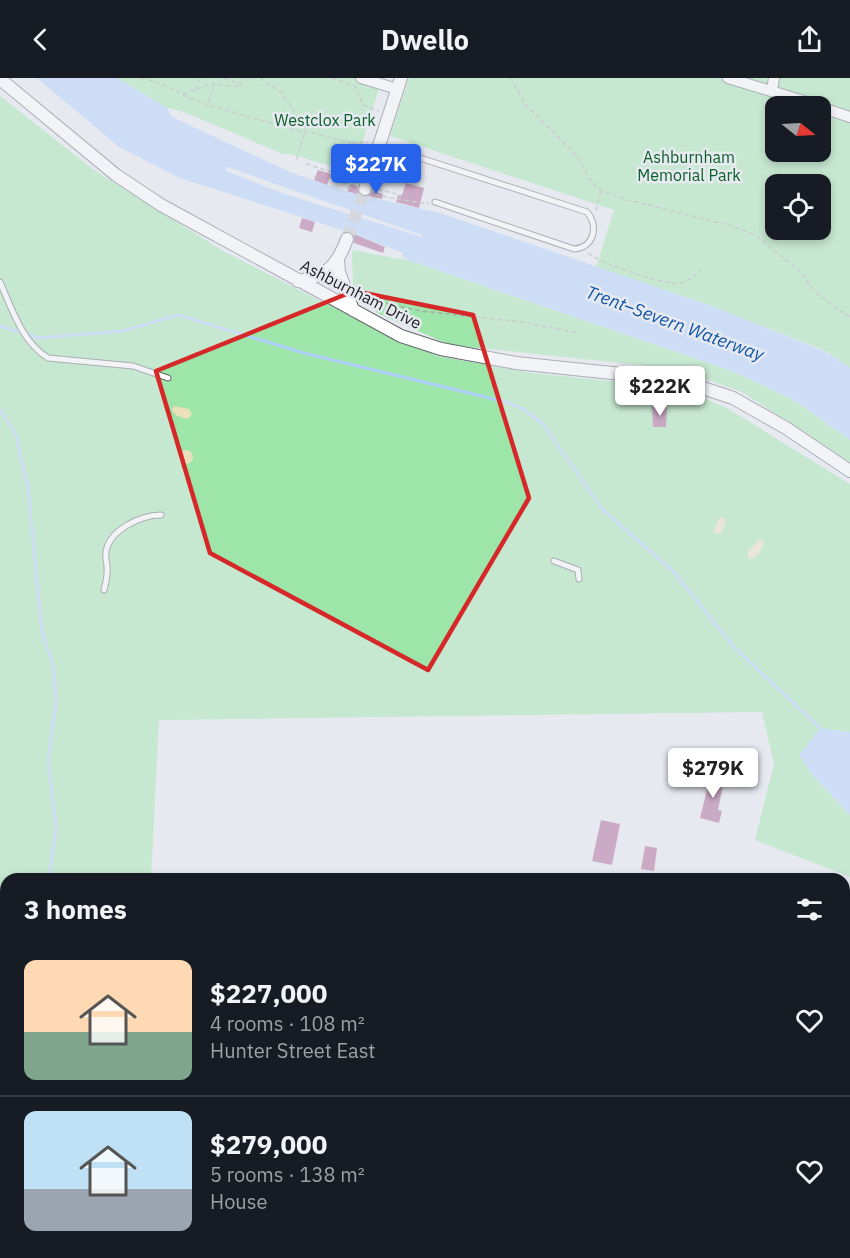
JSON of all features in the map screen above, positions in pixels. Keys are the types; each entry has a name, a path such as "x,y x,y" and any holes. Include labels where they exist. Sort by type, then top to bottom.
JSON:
{"street":[{"path":"361,78 399,84 364,191"},
{"path":"729,78 789,96"},
{"path":"772,90 774,78"},
{"name":"Ashburnham Drive","path":"0,79 116,175 161,205 401,336 441,349 516,363 680,380 733,398 786,428 850,471"},
{"path":"831,111 850,117"},
{"path":"298,281 320,275 328,270 338,261 347,239"},
{"path":"338,261 339,272 352,308"}],"lane":[{"path":"378,144 587,212 595,226 589,244 583,249 574,249 435,202"},
{"path":"0,282 27,336 38,352 48,358 134,366 168,378"},
{"path":"104,590 108,569 106,551 110,542 133,521 162,515"},
{"path":"554,561 578,570 579,579"}],"path":[{"path":"141,78 162,84 208,105 305,133 352,143 378,144"},
{"path":"195,90 201,78"},
{"path":"183,94 214,84 240,87 241,84 223,78"},
{"path":"241,78 254,78"},
{"path":"260,78 282,93 306,129 296,161"},
{"path":"332,78 354,86 363,105 388,115"},
{"path":"511,78 525,104 576,155 592,183 601,190 624,199 728,225 754,234 799,271 819,296 850,317"},
{"path":"208,105 214,84"},
{"path":"352,143 360,158 372,162"},
{"path":"306,164 332,172 331,178 364,191 396,199 423,203 435,202"},
{"path":"384,190 399,195 400,198"},
{"path":"593,219 601,190"},
{"path":"583,249 595,258 639,275 677,283 694,278 701,269"},
{"path":"352,308 375,301 421,311 522,322 579,333"}],"highlighted area":[{"path":"354,291 473,315 529,498 428,670 210,553 156,371"}],"green space":[{"name":"Westclox Park","path":"117,78 382,78 359,154 337,168 283,154 184,112 167,108"},
{"name":"Ashburnham Memorial Park","path":"409,78 850,78 850,368 826,351 712,306 596,267 614,210 390,136"},
{"path":"0,96 94,170 223,251 356,319 437,356 532,373 687,391 727,408 850,484 850,732 820,728 810,772 850,815 850,873 840,873 755,840 774,764 762,712 159,720 151,873 0,873"},
{"path":"352,250 411,261 732,371 794,400 850,440 850,462 742,392 700,377 649,366 450,345 377,313 353,286"}],"sand":[{"path":"174,406 189,409 192,414 188,419 179,416 172,410"},
{"path":"186,450 191,452 193,457 191,462 186,464 181,462 179,457 181,452"},
{"path":"720,517 726,522 721,533 717,534 713,532"},
{"path":"760,539 764,542 762,549 754,558 748,558 748,551"}],"water":[{"name":"Trent–Severn Waterway","path":"37,78 117,78 167,108 172,117 292,173 356,194 440,213 712,306 826,352 850,368 850,440 794,400 732,371 411,261 402,257 403,253 357,235 180,178 119,147","holes":["227,167 422,235 422,237 285,194 226,171"]},
{"path":"820,728 850,732 850,815 810,772 799,755"}],"building":[{"path":"318,170 331,174 327,185 314,180"},
{"path":"406,183 424,188 419,208 396,202 398,195 402,195"},
{"path":"351,184 357,186 359,195 347,191"},
{"path":"373,191 383,194 382,199 368,196"},
{"path":"302,218 315,222 312,232 299,228"},
{"path":"354,234 385,247 383,253 354,243"},
{"path":"652,407 667,407 666,427 653,427"},
{"path":"715,772 725,775 718,810 722,811 719,823 700,818 709,782 712,783"},
{"path":"601,820 620,824 612,865 592,861"},
{"path":"645,846 657,848 654,871 641,869"}],"waterway":[{"path":"0,326 38,338 123,331 178,315 304,353 506,402 523,409 543,424 602,509 673,571 733,646 820,728"},
{"path":"0,410 15,432 28,488 42,633 53,664 56,702 48,761 56,828 50,873"}],"tunnel":[{"path":"347,239 365,189"}]}
